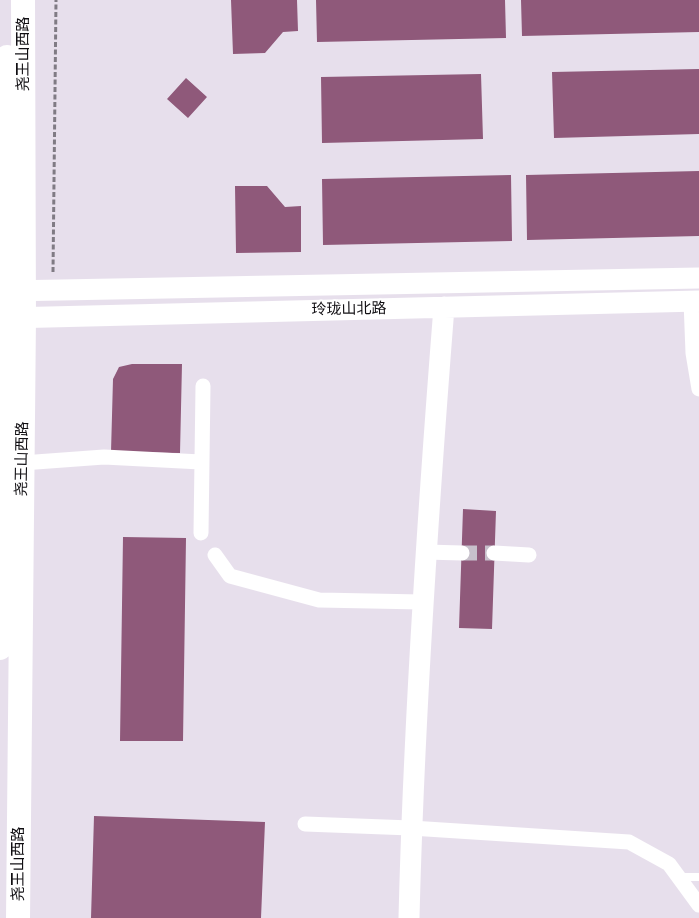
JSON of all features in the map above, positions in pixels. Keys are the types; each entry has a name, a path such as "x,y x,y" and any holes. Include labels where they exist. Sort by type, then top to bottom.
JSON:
{"main road":[{"name":"尧王山西路","path":"0,648 9,318 8,0"},
{"name":"尧王山西路","path":"9,291 23,0"},
{"name":"玲珑山北路","path":"9,291 699,278"},
{"name":"玲珑山北路","path":"9,318 695,301"},
{"path":"409,918 411,828 422,602 444,307"},
{"name":"尧王山西路","path":"9,318 22,463 18,918"}],"street":[{"path":"695,301 693,354 699,389"},
{"path":"201,533 203,386"},
{"path":"22,463 104,457 201,462"},
{"path":"425,552 462,554"},
{"path":"494,553 529,555"},
{"path":"215,555 230,576 320,600 422,602"},
{"path":"305,824 411,828 629,842 669,864 699,905"}],"lane":[{"path":"678,876 699,877"}],"path":[{"path":"53,291 56,0"}],"building":[{"path":"231,0 297,0 298,31 283,32 265,53 233,54"},
{"path":"316,0 505,0 506,38 317,42"},
{"path":"521,0 699,0 699,32 522,36"},
{"path":"699,69 699,134 554,138 552,72"},
{"path":"481,74 483,139 322,143 321,77"},
{"path":"186,78 207,97 188,118 167,99"},
{"path":"699,171 699,236 527,240 526,175"},
{"path":"511,175 512,241 323,245 322,179"},
{"path":"235,186 267,186 285,207 301,206 301,252 236,253"},
{"path":"132,364 182,364 180,453 111,452 113,379 119,367"},
{"path":"463,509 496,511 492,629 459,628"},
{"path":"123,537 186,538 183,741 120,741"},
{"path":"94,816 265,822 261,918 91,918"}],"tunnel":[{"path":"462,553 494,553"}]}
